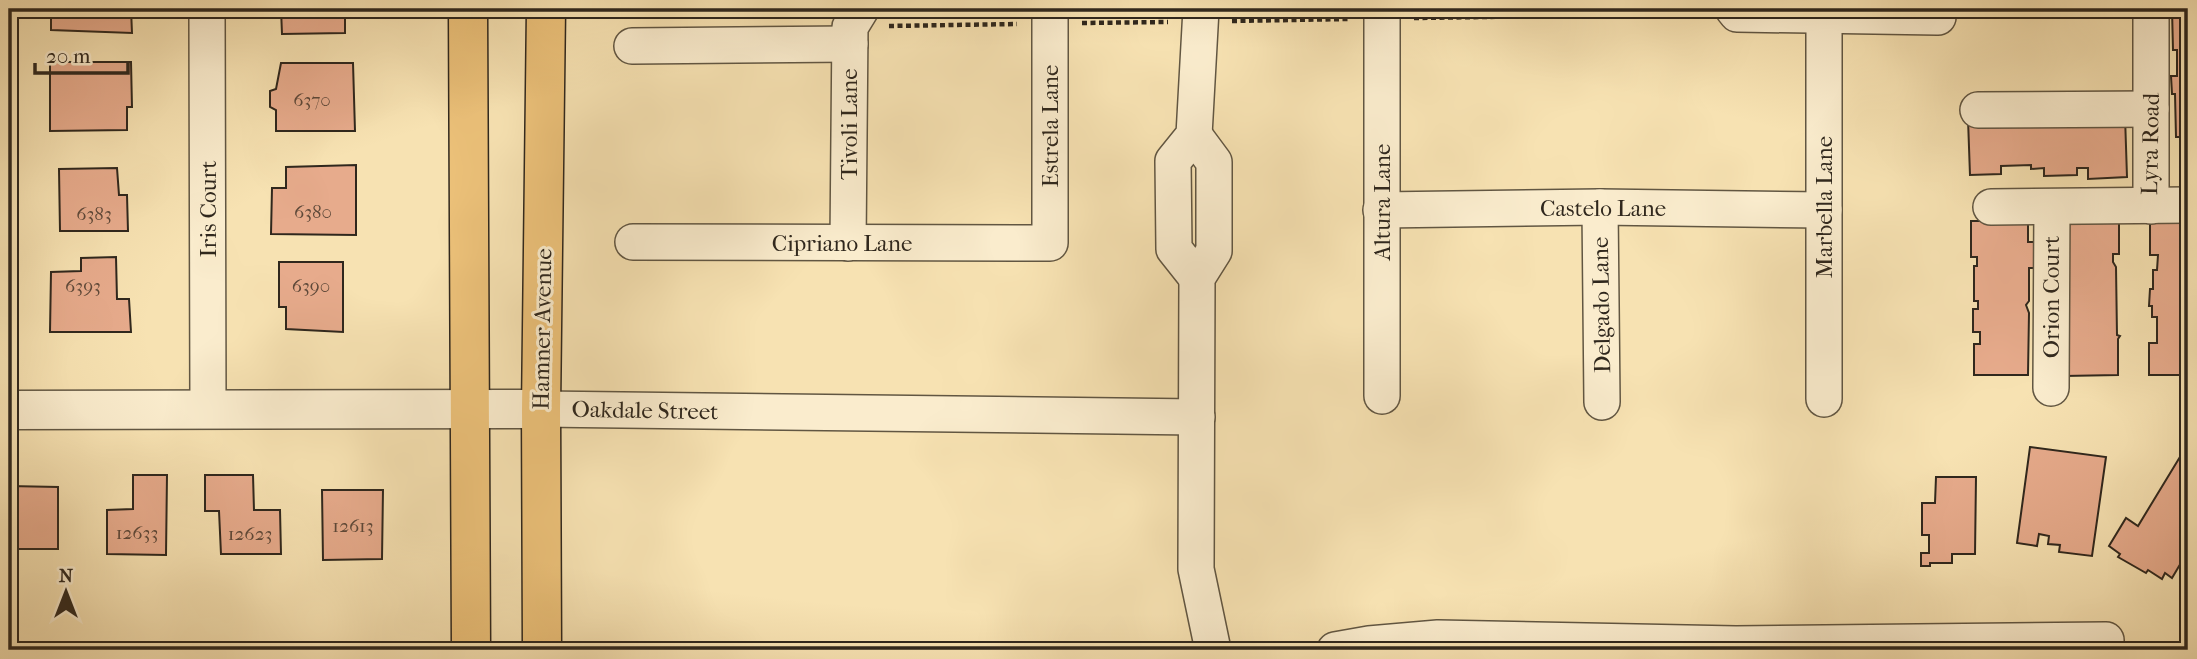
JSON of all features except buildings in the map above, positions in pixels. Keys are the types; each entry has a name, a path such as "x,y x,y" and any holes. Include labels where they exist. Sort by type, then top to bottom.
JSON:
{"main road":[{"path":"468,9 471,650"},
{"name":"Hamner Avenue","path":"542,650 541,409 546,9"}],"street":[{"name":"Iris Court","path":"207,9 208,409"},
{"name":"Lyra Road","path":"1991,207 2151,206 2151,9"},
{"path":"1735,11 1938,17"},
{"name":"Altura Lane","path":"1382,14 1382,396"},
{"path":"1197,278 1174,250 1173,161 1194,135 1200,15"},
{"name":"Marbella Lane","path":"1824,15 1824,399"},
{"name":"Estrela Lane","path":"1050,16 1050,243"},
{"path":"632,46 854,27"},
{"name":"Tivoli Lane","path":"848,243 854,27"},
{"path":"1978,110 2151,109"},
{"path":"1194,135 1214,162 1214,251 1197,278 1196,569 1213,650"},
{"path":"1174,200 1214,199"},
{"path":"2151,206 2188,205"},
{"name":"Castelo Lane","path":"1381,210 1600,207 1824,210"},
{"name":"Delgado Lane","path":"1600,207 1602,402"},
{"name":"Orion Court","path":"2051,388 2052,207"},
{"name":"Cipriano Lane","path":"633,242 1050,243"},
{"name":"Oakdale Street","path":"9,410 541,409 1197,417"},
{"path":"1335,650 1369,643 1438,638 1737,647 2106,645"}],"path":[{"path":"854,27 1050,16 1735,11"}]}
